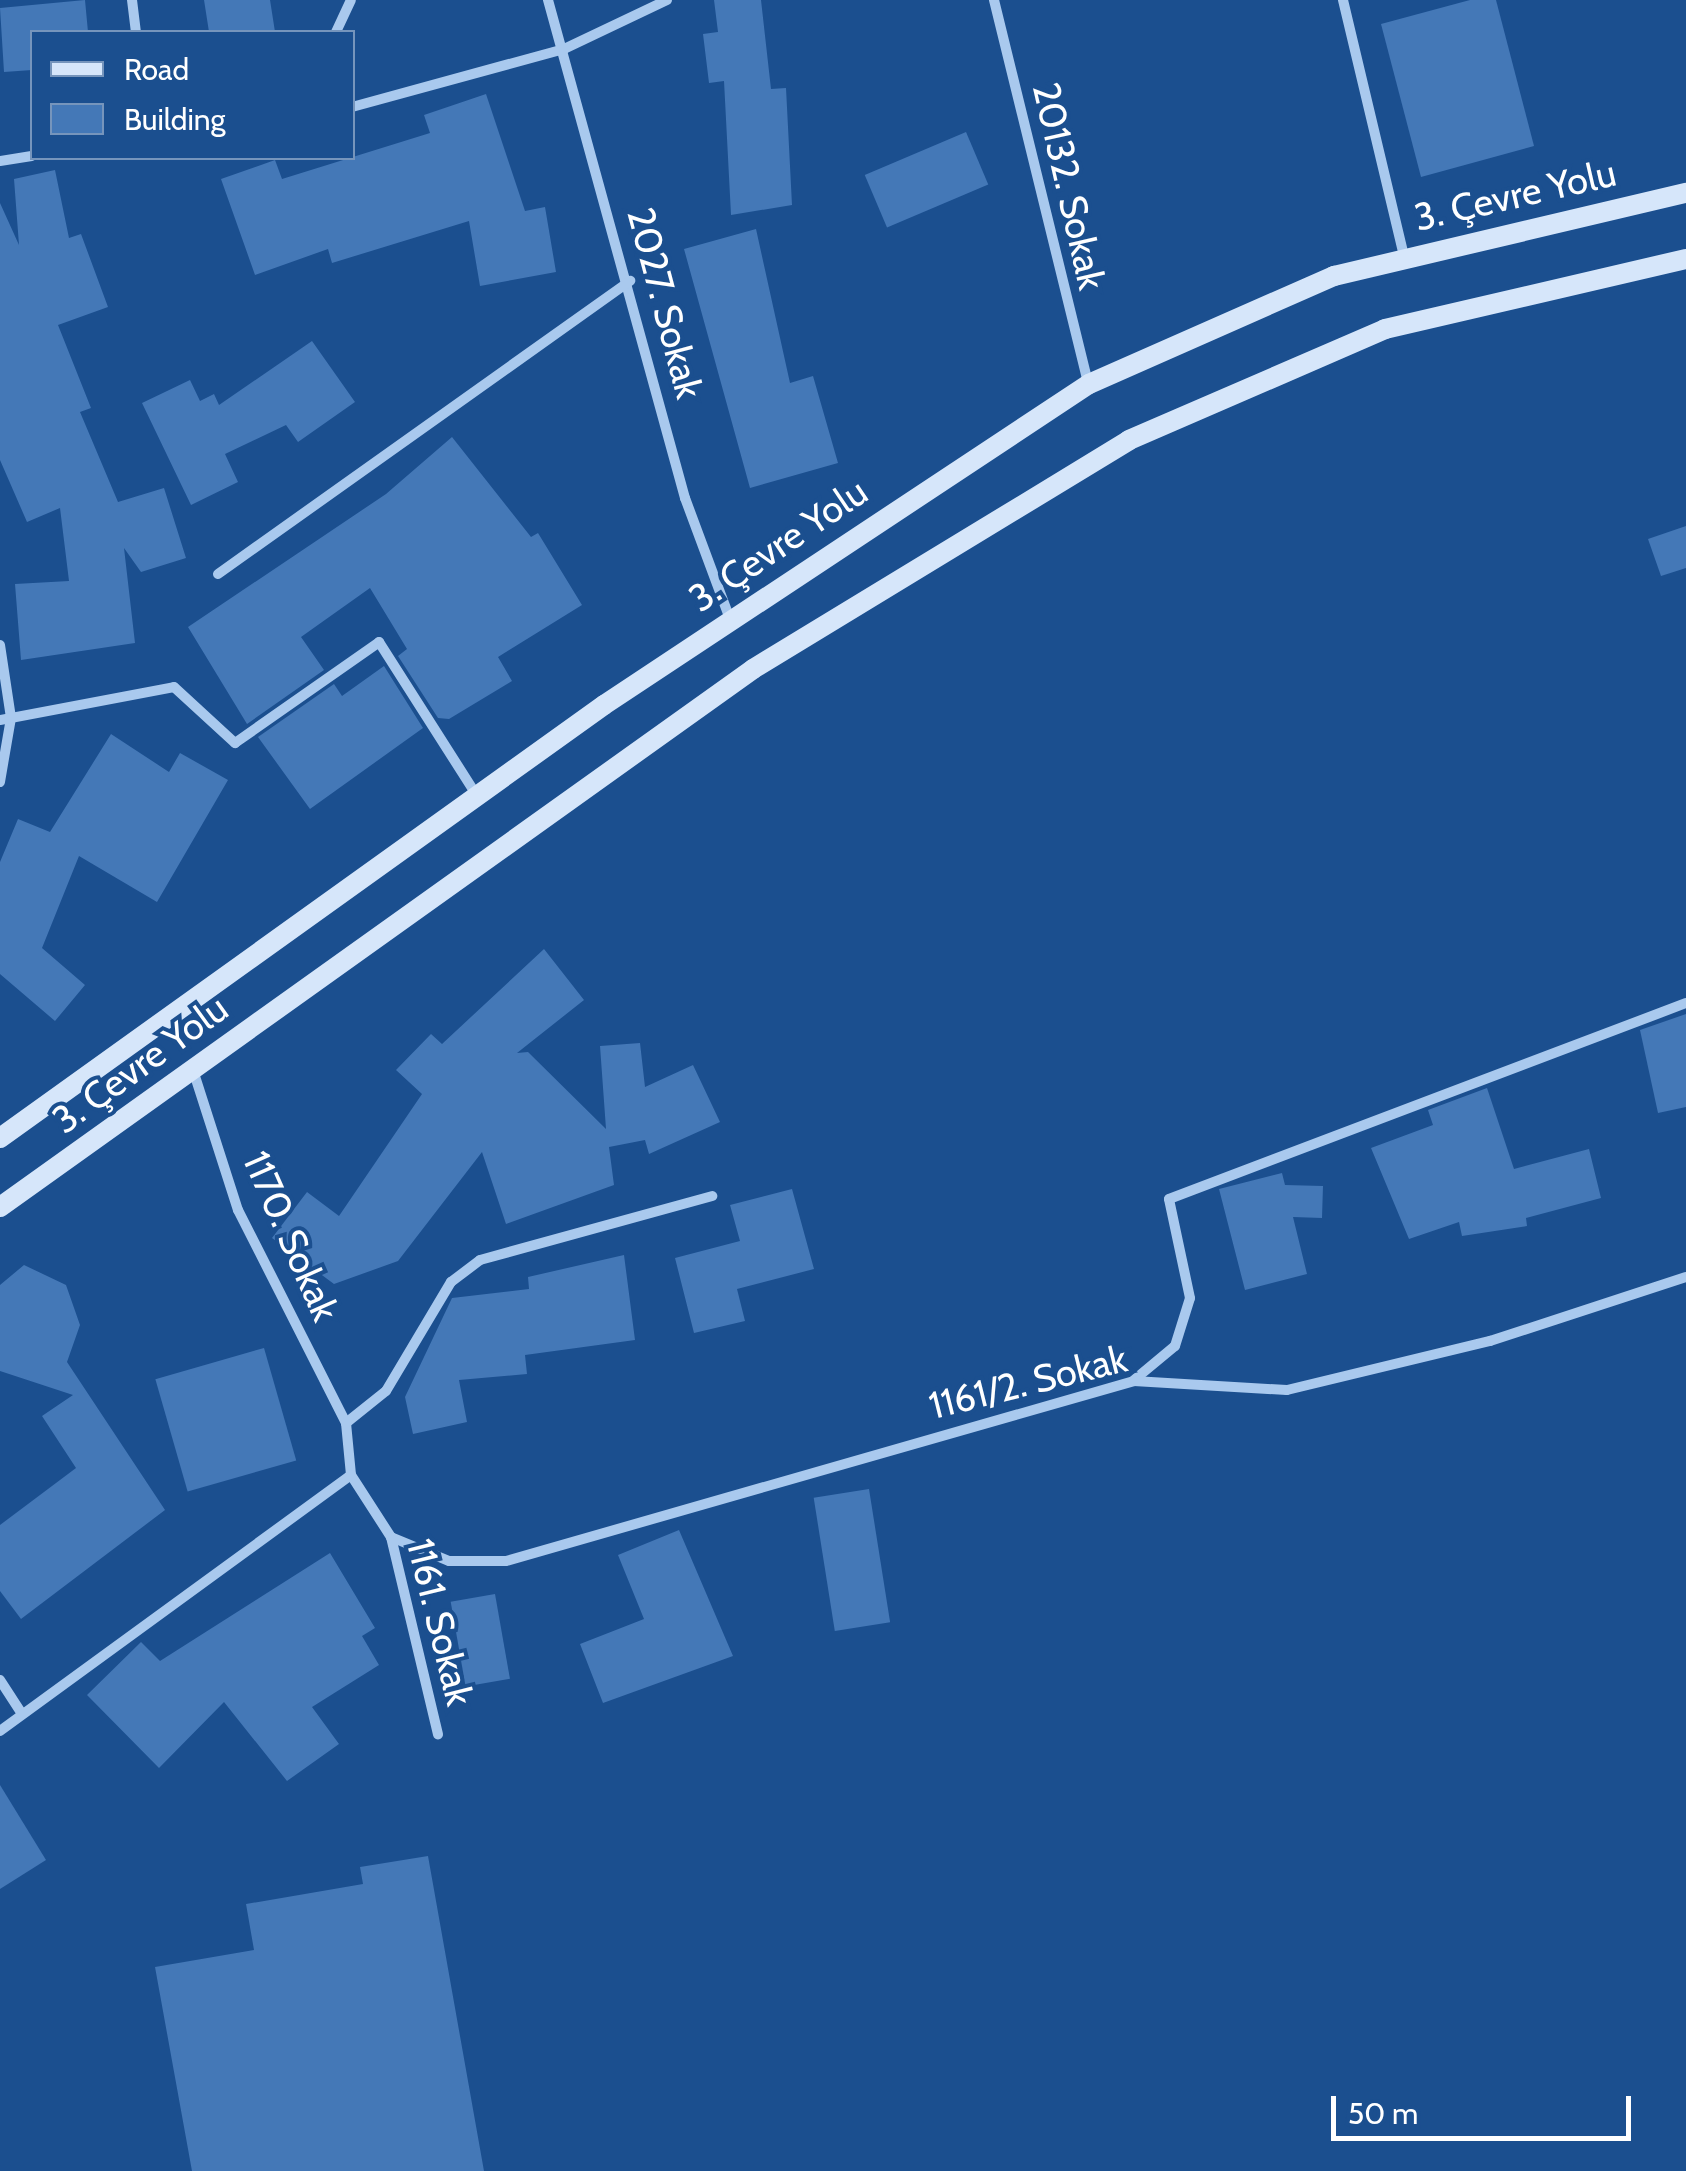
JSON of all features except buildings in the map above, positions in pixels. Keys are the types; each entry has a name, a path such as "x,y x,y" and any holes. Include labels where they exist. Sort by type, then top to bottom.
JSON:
{"main road":[{"name":"3. Çevre Yolu","path":"0,1138 730,619 1089,384 1404,256 1686,193"},
{"name":"3. Çevre Yolu","path":"0,1208 753,669 1195,404 1386,330 1686,259"}],"street":[{"path":"132,0 136,30"},
{"path":"337,30 351,0"},
{"name":"2027. Sokak","path":"548,0 630,281 686,498 730,619"},
{"path":"355,107 564,49 667,0"},
{"name":"20132. Sokak","path":"994,0 1089,384"},
{"path":"1343,0 1404,256"},
{"path":"0,161 30,156"},
{"path":"218,574 630,281"},
{"path":"5,719 174,687 236,743 379,642 479,799"},
{"path":"0,645 5,719 0,782"},
{"path":"1134,1381 1175,1346 1190,1298 1168,1199 1686,1002"},
{"name":"1170. Sokak","path":"193,1069 238,1210 346,1423"},
{"path":"0,1731 350,1476 346,1423 386,1392 452,1282 480,1260 712,1196"},
{"name":"1161/2. Sokak","path":"391,1538 449,1561 506,1561 1134,1381 1287,1390 1490,1341 1686,1278"},
{"name":"1161. Sokak","path":"350,1476 391,1538 438,1734"},
{"path":"0,1680 22,1714"}]}
